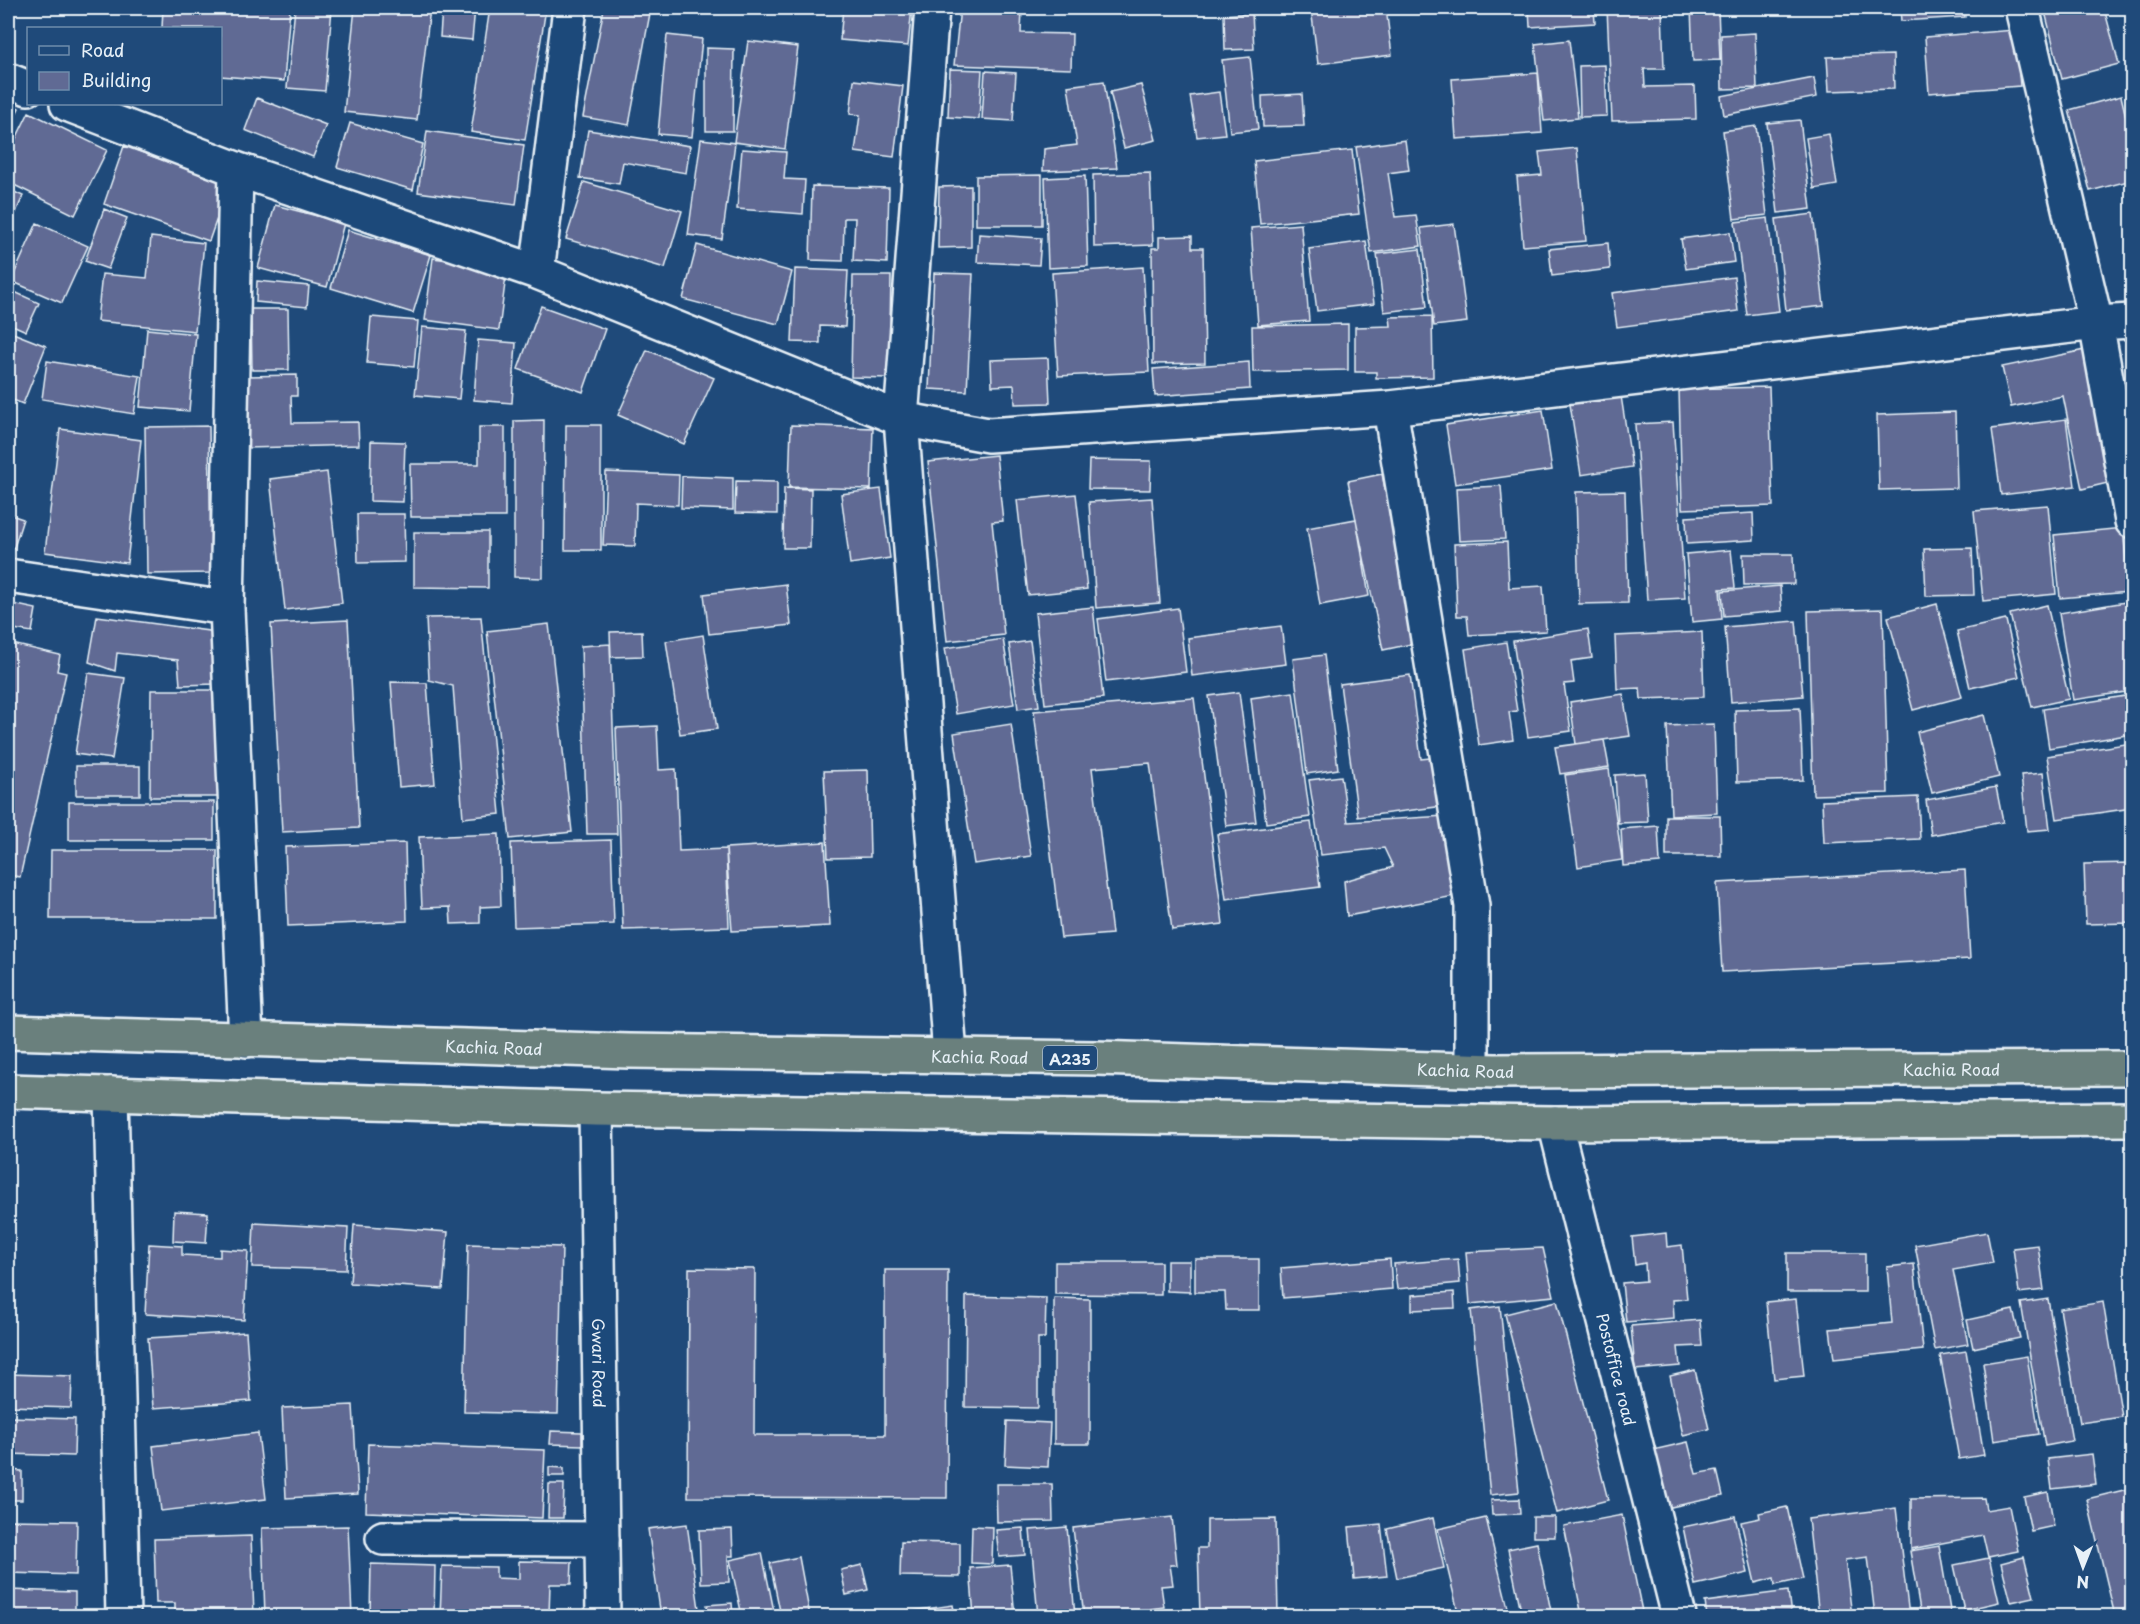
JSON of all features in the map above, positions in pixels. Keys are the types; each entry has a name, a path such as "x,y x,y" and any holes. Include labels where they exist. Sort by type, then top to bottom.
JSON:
{"highway":[{"name":"Kachia Road","path":"8,1032 629,1051 1097,1058 1472,1070 2133,1068"},
{"path":"8,1091 596,1109 1555,1122 2133,1119"}],"street":[{"path":"537,272 570,8"},
{"path":"932,8 901,419 950,1055"},
{"path":"2022,8 2096,323 2133,521"},
{"path":"8,80 27,88"},
{"path":"70,105 236,169 537,272 901,419 988,435 1390,408 2096,323 2133,321"},
{"path":"236,169 227,609 246,1040"},
{"path":"1390,408 1472,906 1472,1070"},
{"path":"8,576 227,609"},
{"path":"111,1094 123,1617"},
{"name":"Gwari Road","path":"596,1109 603,1617"},
{"name":"Postoffice road","path":"1555,1122 1679,1617"},
{"path":"383,1538 602,1539"}],"building":[{"path":"163,8 290,8 284,81 222,76 222,27 162,27"},
{"path":"295,8 332,8 325,91 287,88"},
{"path":"355,8 430,8 417,120 344,112"},
{"path":"442,8 475,8 472,40 440,37"},
{"path":"490,8 546,8 525,140 471,132"},
{"path":"604,8 651,8 629,125 583,117"},
{"path":"843,8 912,8 908,46 840,40"},
{"path":"960,8 1022,8 1021,33 1072,34 1071,69 954,65"},
{"path":"1311,8 1386,8 1392,55 1318,64"},
{"path":"1529,8 1594,8 1595,23 1530,27"},
{"path":"1607,8 1662,8 1664,69 1644,69 1645,87 1695,86 1696,119 1612,121"},
{"path":"1691,8 1718,8 1720,60 1693,61"},
{"path":"1900,8 1964,8 1965,17 1901,21"},
{"path":"2044,8 2104,8 2119,64 2062,79"},
{"path":"1252,13 1254,49 1225,50 1224,15"},
{"path":"2015,30 2020,86 1929,93 1925,37"},
{"path":"1755,33 1757,88 1722,89 1721,35"},
{"path":"667,35 702,39 692,137 658,134"},
{"path":"1569,40 1578,118 1544,121 1535,44"},
{"path":"748,41 798,47 785,149 734,142"},
{"path":"706,48 734,49 733,131 706,131"},
{"path":"1893,55 1894,89 1829,91 1827,57"},
{"path":"1250,57 1258,129 1230,132 1222,60"},
{"path":"1605,65 1607,116 1580,117 1579,66"},
{"path":"950,69 982,70 979,119 948,117"},
{"path":"985,71 1016,73 1013,121 982,119"},
{"path":"1538,73 1542,133 1456,139 1452,79"},
{"path":"1814,78 1817,97 1724,115 1721,96"},
{"path":"854,80 903,86 894,157 855,152 860,115 850,114"},
{"path":"1104,81 1117,168 1043,171 1044,149 1077,145 1068,86"},
{"path":"1141,85 1156,140 1124,148 1110,92"},
{"path":"1219,92 1225,134 1197,137 1190,96"},
{"path":"1302,94 1304,126 1263,127 1262,96"},
{"path":"2121,96 2132,142 2132,180 2090,191 2069,110"},
{"path":"257,98 326,125 313,157 245,130"},
{"path":"8,102 19,108 8,131"},
{"path":"29,112 107,150 75,215 8,182 8,155"},
{"path":"1800,120 1811,209 1778,213 1767,123"},
{"path":"350,123 423,144 413,190 337,167"},
{"path":"1756,126 1767,215 1734,219 1723,131"},
{"path":"588,130 690,146 686,173 623,162 619,184 580,178"},
{"path":"427,131 524,145 516,205 418,192"},
{"path":"1829,134 1837,185 1814,189 1806,138"},
{"path":"701,139 735,143 722,239 688,235"},
{"path":"1405,140 1409,170 1388,173 1395,217 1416,215 1421,246 1371,253 1356,147"},
{"path":"124,146 229,184 209,241 104,204"},
{"path":"1577,148 1586,241 1523,246 1517,177 1542,175 1539,152"},
{"path":"742,149 786,152 784,179 805,180 803,214 737,209"},
{"path":"1352,150 1359,214 1260,224 1254,161"},
{"path":"1150,173 1153,245 1094,247 1093,175"},
{"path":"1042,175 1042,225 976,225 976,176"},
{"path":"1085,176 1088,266 1048,268 1045,178"},
{"path":"584,182 682,211 665,268 566,239"},
{"path":"812,186 889,188 887,263 853,261 855,218 844,218 843,261 810,260"},
{"path":"971,186 971,247 938,248 939,187"},
{"path":"8,189 23,196 8,231"},
{"path":"275,205 344,223 327,287 258,268"},
{"path":"104,209 127,218 108,269 85,261"},
{"path":"1813,214 1824,306 1786,310 1776,219"},
{"path":"1768,218 1779,311 1747,315 1735,222"},
{"path":"37,223 88,246 62,303 11,281"},
{"path":"1301,224 1309,321 1258,325 1251,228"},
{"path":"1454,224 1467,322 1434,326 1421,228"},
{"path":"348,230 431,255 413,313 331,288"},
{"path":"1730,232 1734,262 1686,269 1681,239"},
{"path":"979,234 1041,238 1039,265 977,262"},
{"path":"1192,236 1192,248 1203,248 1205,363 1153,364 1152,248 1159,248 1159,237"},
{"path":"151,237 204,243 195,331 97,321 102,274 147,278"},
{"path":"1366,241 1374,304 1317,311 1309,249"},
{"path":"1608,243 1610,269 1552,276 1549,249"},
{"path":"697,245 792,272 778,324 683,299"},
{"path":"1420,249 1427,307 1384,312 1377,254"},
{"path":"433,258 507,268 499,330 425,320"},
{"path":"1143,267 1149,372 1058,376 1052,273"},
{"path":"795,269 848,271 845,327 820,326 820,343 792,342"},
{"path":"934,273 973,274 967,391 929,389"},
{"path":"853,276 891,276 889,378 851,377"},
{"path":"1734,277 1738,311 1617,327 1612,293"},
{"path":"257,281 309,286 307,307 256,302"},
{"path":"8,289 39,303 26,331 8,323"},
{"path":"541,306 605,329 583,392 518,369"},
{"path":"251,309 288,309 289,370 252,370"},
{"path":"1432,316 1433,377 1376,378 1376,372 1355,372 1355,327 1391,326 1390,317"},
{"path":"371,317 418,321 414,367 367,363"},
{"path":"1348,324 1348,370 1253,372 1252,326"},
{"path":"422,327 466,331 459,399 415,395"},
{"path":"147,329 196,334 189,411 140,407"},
{"path":"8,331 46,346 23,404 8,398"},
{"path":"478,340 516,343 512,403 474,400"},
{"path":"647,350 714,378 684,444 618,415"},
{"path":"2085,350 2112,482 2082,489 2063,396 2011,407 2002,367"},
{"path":"1048,358 1050,403 1015,404 1014,385 992,386 991,360"},
{"path":"47,361 140,376 134,414 42,399"},
{"path":"1249,362 1250,389 1155,396 1153,369"},
{"path":"297,375 297,396 291,396 292,423 358,422 359,445 247,448 245,376"},
{"path":"1769,387 1773,506 1682,509 1679,389"},
{"path":"1621,396 1632,467 1581,475 1570,404"},
{"path":"2132,397 2132,432 2124,399"},
{"path":"1543,410 1552,470 1455,484 1446,425"},
{"path":"1955,412 1957,488 1879,490 1877,415"},
{"path":"2066,419 2075,486 2001,495 1992,429"},
{"path":"544,420 543,578 514,577 514,421"},
{"path":"1673,422 1685,598 1647,600 1635,424"},
{"path":"566,425 601,425 601,550 565,550"},
{"path":"791,425 873,428 871,489 789,487"},
{"path":"209,426 211,573 147,574 145,427"},
{"path":"479,427 505,427 505,517 411,517 410,464 479,464"},
{"path":"60,429 141,440 127,563 45,552"},
{"path":"371,441 405,442 403,502 370,501"},
{"path":"996,455 1003,521 992,522 1004,635 947,641 928,462"},
{"path":"1089,460 1151,461 1150,490 1088,489"},
{"path":"327,472 342,603 285,610 270,479"},
{"path":"606,472 679,475 678,505 636,503 635,546 603,545"},
{"path":"1382,474 1416,643 1383,650 1348,481"},
{"path":"682,476 733,478 733,510 681,508"},
{"path":"736,481 777,482 777,514 735,513"},
{"path":"1501,486 1505,539 1459,541 1456,488"},
{"path":"784,488 811,489 810,548 783,548"},
{"path":"881,489 890,558 850,564 841,494"},
{"path":"1625,491 1628,603 1579,604 1576,492"},
{"path":"1076,494 1087,589 1028,595 1017,500"},
{"path":"1152,498 1160,603 1096,608 1089,502"},
{"path":"2048,505 2056,594 1983,601 1974,511"},
{"path":"1753,513 1754,540 1687,544 1686,517"},
{"path":"8,514 23,519 11,557 8,556"},
{"path":"357,514 404,514 405,562 358,563"},
{"path":"1356,519 1369,596 1320,605 1307,528"},
{"path":"2123,528 2129,592 2060,598 2054,535"},
{"path":"414,532 488,532 488,588 414,587"},
{"path":"1507,542 1509,588 1543,586 1546,631 1469,635 1467,616 1457,616 1454,544"},
{"path":"1972,548 1974,595 1926,596 1924,549"},
{"path":"1731,550 1735,588 1720,589 1722,619 1692,622 1686,554"},
{"path":"1743,554 1793,554 1794,584 1744,585"},
{"path":"786,584 791,625 709,634 704,594"},
{"path":"1780,586 1782,611 1724,616 1722,591"},
{"path":"2132,601 2132,691 2073,700 2059,613"},
{"path":"8,603 36,609 32,632 8,628"},
{"path":"1937,604 1962,697 1913,710 1888,617"},
{"path":"2047,605 2069,699 2032,707 2010,614"},
{"path":"1093,607 1103,698 1045,704 1035,613"},
{"path":"1178,608 1186,672 1106,682 1098,619"},
{"path":"1883,609 1888,793 1813,795 1808,611"},
{"path":"97,616 216,632 217,684 180,685 178,660 117,653 115,671 89,662"},
{"path":"481,617 500,814 463,818 453,686 429,680 426,618"},
{"path":"348,620 359,828 282,832 271,624"},
{"path":"2006,620 2019,677 1970,688 1957,631"},
{"path":"1796,621 1803,696 1731,702 1725,627"},
{"path":"549,624 572,832 510,839 487,631"},
{"path":"1281,626 1286,664 1192,676 1188,638"},
{"path":"1588,629 1592,658 1571,661 1574,683 1564,684 1571,731 1528,737 1513,641"},
{"path":"642,631 643,656 611,657 610,632"},
{"path":"1702,632 1704,697 1641,699 1640,688 1617,689 1615,636"},
{"path":"703,635 717,729 680,734 666,641"},
{"path":"1003,639 1014,704 956,714 945,648"},
{"path":"1030,641 1039,706 1018,709 1009,644"},
{"path":"1506,642 1517,711 1509,712 1513,740 1479,745 1465,649"},
{"path":"8,643 60,655 57,671 66,673 20,877 8,875"},
{"path":"610,644 617,834 587,834 581,646"},
{"path":"1324,655 1338,769 1307,774 1293,659"},
{"path":"88,673 125,678 112,759 75,754"},
{"path":"1410,675 1421,759 1430,758 1433,777 1440,776 1444,806 1358,817 1340,684"},
{"path":"391,682 427,683 435,784 399,787"},
{"path":"151,690 218,690 218,797 150,797"},
{"path":"1239,692 1256,822 1226,826 1209,696"},
{"path":"1293,692 1310,817 1266,823 1251,698"},
{"path":"1623,694 1630,736 1576,744 1570,702"},
{"path":"2132,695 2132,734 2049,748 2043,709"},
{"path":"1194,698 1223,924 1172,930 1150,763 1092,768 1112,934 1061,938 1034,711"},
{"path":"1800,708 1803,780 1737,782 1735,710"},
{"path":"1984,715 1999,777 1932,793 1917,732"},
{"path":"1011,724 1031,856 974,864 954,733"},
{"path":"1714,724 1717,813 1671,815 1667,726"},
{"path":"657,726 659,770 676,769 679,851 726,849 729,927 623,930 616,728"},
{"path":"1604,740 1609,767 1560,774 1555,747"},
{"path":"2132,743 2132,808 2057,819 2047,756"},
{"path":"76,766 140,766 140,795 76,795"},
{"path":"1609,769 1622,860 1578,867 1565,775"},
{"path":"868,770 870,857 828,858 824,771"},
{"path":"1645,773 1648,822 1618,823 1615,775"},
{"path":"2043,773 2050,829 2027,831 2021,775"},
{"path":"1341,776 1348,822 1445,816 1460,895 1347,916 1344,881 1393,867 1384,848 1321,855 1309,780"},
{"path":"1996,787 2003,822 1931,835 1926,800"},
{"path":"1918,797 1920,839 1824,843 1822,801"},
{"path":"69,802 214,802 214,840 69,840"},
{"path":"1666,816 1720,816 1721,856 1666,856"},
{"path":"1311,822 1320,887 1226,899 1217,834"},
{"path":"1658,826 1660,863 1623,866 1621,829"},
{"path":"499,834 501,906 480,907 480,923 451,924 450,907 422,908 419,837"},
{"path":"611,840 614,924 514,927 511,843"},
{"path":"825,842 830,926 732,931 726,848"},
{"path":"405,843 407,921 288,926 285,847"},
{"path":"51,850 217,850 217,919 50,919"},
{"path":"2132,863 2132,923 2086,924 2084,864"},
{"path":"1965,870 1970,959 1722,972 1717,883"},
{"path":"174,1211 208,1213 206,1243 173,1241"},
{"path":"254,1223 348,1228 346,1270 252,1267"},
{"path":"354,1225 448,1232 443,1289 350,1283"},
{"path":"1987,1232 1993,1263 1953,1270 1968,1344 1935,1350 1915,1245"},
{"path":"1666,1233 1667,1247 1682,1245 1687,1299 1673,1300 1674,1318 1626,1322 1622,1283 1646,1281 1645,1263 1635,1265 1632,1237"},
{"path":"149,1244 182,1246 182,1255 220,1257 220,1249 248,1251 244,1320 145,1314"},
{"path":"468,1244 562,1247 558,1414 464,1412"},
{"path":"2038,1245 2044,1290 2019,1293 2013,1248"},
{"path":"1543,1248 1554,1296 1470,1304 1466,1252"},
{"path":"1787,1253 1865,1253 1865,1292 1787,1292"},
{"path":"1195,1259 1259,1259 1259,1310 1226,1310 1225,1292 1195,1292"},
{"path":"1390,1259 1392,1289 1283,1298 1281,1268"},
{"path":"1458,1259 1460,1283 1397,1289 1394,1264"},
{"path":"1167,1261 1190,1261 1190,1292 1167,1291"},
{"path":"1055,1262 1161,1262 1161,1295 1055,1294"},
{"path":"1914,1264 1923,1350 1834,1359 1830,1329 1892,1323 1887,1267"},
{"path":"689,1268 755,1269 754,1435 885,1435 885,1270 948,1270 947,1498 688,1497"},
{"path":"1454,1292 1455,1308 1412,1310 1412,1295"},
{"path":"966,1296 1046,1298 1045,1338 1038,1338 1038,1408 965,1407"},
{"path":"1054,1298 1090,1299 1090,1444 1054,1444"},
{"path":"1796,1299 1804,1376 1774,1379 1766,1302"},
{"path":"2048,1299 2072,1441 2045,1446 2021,1303"},
{"path":"1557,1301 1608,1500 1557,1513 1505,1314"},
{"path":"2103,1302 2122,1417 2080,1423 2060,1309"},
{"path":"1500,1306 1519,1492 1490,1495 1471,1310"},
{"path":"2013,1310 2020,1338 1973,1348 1967,1320"},
{"path":"1700,1320 1702,1346 1678,1347 1680,1366 1635,1370 1631,1326"},
{"path":"246,1332 251,1401 153,1408 148,1338"},
{"path":"1966,1351 1984,1455 1959,1459 1940,1355"},
{"path":"2027,1356 2039,1434 1994,1441 1983,1363"},
{"path":"1695,1370 1709,1429 1683,1435 1670,1376"},
{"path":"8,1374 72,1376 71,1408 8,1406"},
{"path":"353,1405 358,1494 286,1498 282,1408"},
{"path":"8,1417 75,1419 74,1456 8,1454"},
{"path":"1007,1421 1050,1423 1048,1467 1005,1465"},
{"path":"551,1431 582,1432 582,1445 550,1444"},
{"path":"258,1433 266,1499 161,1511 153,1446"},
{"path":"1688,1442 1696,1474 1717,1470 1723,1496 1666,1508 1653,1450"},
{"path":"368,1444 545,1450 542,1518 366,1512"},
{"path":"2092,1454 2096,1484 2052,1489 2048,1459"},
{"path":"549,1467 564,1468 564,1476 549,1476"},
{"path":"8,1470 22,1471 22,1500 8,1500"},
{"path":"549,1484 564,1484 563,1518 548,1518"},
{"path":"996,1484 1052,1484 1053,1521 997,1522"},
{"path":"2132,1488 2132,1607 2114,1612 2087,1499"},
{"path":"2048,1492 2054,1526 2031,1531 2024,1497"},
{"path":"1984,1498 1986,1510 2009,1506 2018,1551 1988,1557 1983,1535 1911,1549 1911,1499"},
{"path":"1519,1499 1520,1514 1492,1515 1491,1500"},
{"path":"1787,1507 1803,1579 1775,1585 1774,1578 1755,1583 1741,1522 1760,1518 1759,1513"},
{"path":"1896,1508 1909,1616 1875,1616 1868,1557 1845,1560 1852,1616 1819,1616 1808,1519"},
{"path":"1622,1515 1643,1616 1582,1616 1564,1526"},
{"path":"1735,1516 1748,1573 1695,1585 1683,1527"},
{"path":"1172,1517 1177,1565 1170,1565 1173,1585 1161,1586 1164,1607 1151,1609 1152,1616 1084,1616 1073,1528"},
{"path":"1533,1517 1555,1517 1555,1537 1533,1537"},
{"path":"1433,1518 1444,1568 1397,1578 1387,1529"},
{"path":"1486,1518 1510,1616 1459,1616 1438,1529"},
{"path":"1276,1519 1278,1616 1200,1616 1198,1548 1207,1548 1207,1520"},
{"path":"8,1520 77,1521 76,1575 8,1573"},
{"path":"687,1524 700,1616 661,1616 648,1529"},
{"path":"1381,1524 1387,1576 1354,1579 1349,1527"},
{"path":"348,1526 352,1616 265,1616 262,1528"},
{"path":"972,1526 993,1527 992,1564 971,1563"},
{"path":"1067,1527 1075,1616 1038,1616 1030,1530"},
{"path":"1023,1528 1025,1555 999,1557 996,1530"},
{"path":"732,1529 733,1556 728,1556 729,1582 701,1583 699,1530"},
{"path":"251,1536 254,1616 175,1616 175,1603 156,1603 154,1539"},
{"path":"901,1542 960,1543 960,1577 900,1576"},
{"path":"1537,1543 1552,1616 1522,1616 1508,1549"},
{"path":"1939,1546 1951,1616 1921,1616 1910,1551"},
{"path":"762,1553 775,1616 742,1616 730,1560"},
{"path":"799,1557 810,1616 781,1616 770,1563"},
{"path":"2024,1557 2034,1597 2011,1602 2001,1563"},
{"path":"1989,1558 1999,1602 1964,1610 1954,1565"},
{"path":"519,1561 572,1562 571,1584 550,1584 549,1616 440,1616 442,1566 496,1567 496,1578 519,1579"},
{"path":"371,1564 435,1566 434,1616 370,1616"},
{"path":"862,1565 868,1590 846,1595 841,1570"},
{"path":"1010,1565 1015,1616 974,1616 970,1568"},
{"path":"8,1590 75,1592 75,1616 8,1616"},
{"path":"1788,1591 1791,1616 1707,1616 1705,1602"},
{"path":"732,1603 733,1616 708,1616 707,1605"},
{"path":"953,1605 955,1616 883,1615"}]}
